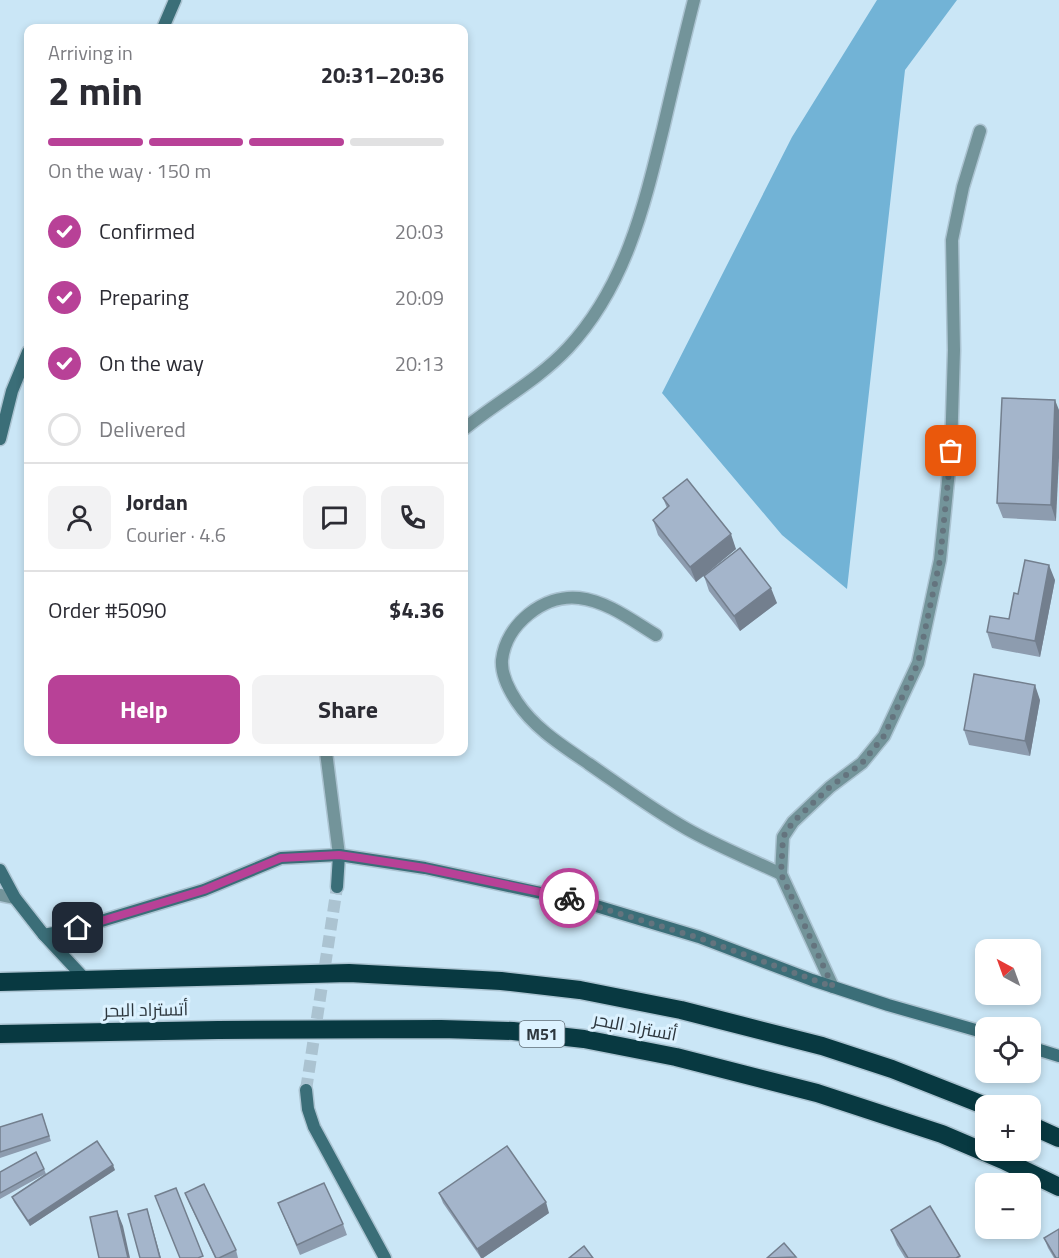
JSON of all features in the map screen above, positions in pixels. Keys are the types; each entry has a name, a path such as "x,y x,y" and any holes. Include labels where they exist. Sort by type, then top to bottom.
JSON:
{"highway":[{"name":"أتستراد البحر","path":"0,982 349,973 490,981 580,990 681,1010 822,1046 892,1069 975,1102"},
{"name":"أتستراد البحر","path":"0,1034 441,1029 513,1031 584,1039 676,1057 817,1093 942,1134 1059,1187"},
{"path":"1041,1130 1059,1138"}],"street":[{"path":"165,24 175,0"},
{"path":"468,426 531,381 569,347 603,303 620,270 645,206 694,0"},
{"path":"833,987 781,874 783,837 793,822 830,787 862,763 884,736 918,663 940,560 951,451 954,350 952,240 963,187 980,131"},
{"path":"0,439 12,391 24,362"},
{"path":"656,635 619,612 599,603 583,598 566,597 538,608 519,624 505,649 502,661 503,672 518,702 546,734 689,830 781,874"},
{"path":"327,756 339,855 337,887"},
{"path":"44,935 78,928 204,890 281,858 339,855 425,868 583,902 699,938 888,1005 975,1030"},
{"path":"0,870 15,898 44,935 85,979"},
{"path":"0,895 15,898"},
{"path":"1041,1050 1059,1056"},
{"path":"306,1090 308,1109 314,1126 385,1258"}],"shaded area":[{"path":"877,0 957,0 905,70 847,589 782,535 662,393 792,137"}],"building":[{"path":"1002,398 1055,400 1051,505 997,503"},
{"path":"687,479 731,534 690,567 653,520 669,506 663,498"},
{"path":"740,548 771,588 734,616 704,576"},
{"path":"1025,560 1049,565 1035,641 987,632 990,616 1009,619 1014,593 1018,594"},
{"path":"974,674 1035,685 1025,741 964,730"},
{"path":"42,1114 49,1136 0,1152 0,1127"},
{"path":"97,1141 113,1165 28,1221 12,1197"},
{"path":"507,1146 546,1202 477,1249 439,1193"},
{"path":"36,1152 44,1169 0,1193 0,1172"},
{"path":"324,1183 343,1224 297,1245 278,1203"},
{"path":"204,1184 236,1250 219,1258 216,1258 185,1193"},
{"path":"176,1188 203,1256 198,1258 180,1258 155,1196"},
{"path":"930,1206 960,1256 956,1258 908,1258 891,1230"},
{"path":"147,1209 160,1258 140,1258 128,1214"},
{"path":"117,1211 128,1258 99,1258 90,1217"},
{"path":"1059,1229 1059,1258 1056,1258 1044,1238"},
{"path":"784,1243 796,1257 767,1258"},
{"path":"584,1246 593,1258 569,1258"}],"tunnel":[{"path":"306,1090 337,887"}],"way so far":[{"path":"569,898 699,938 833,987 781,874 783,837 793,822 830,787 862,763 884,736 898,709 918,663 940,560 951,451"}],"route":[{"path":"78,928 204,890 281,858 339,855 425,868 569,898"}]}
